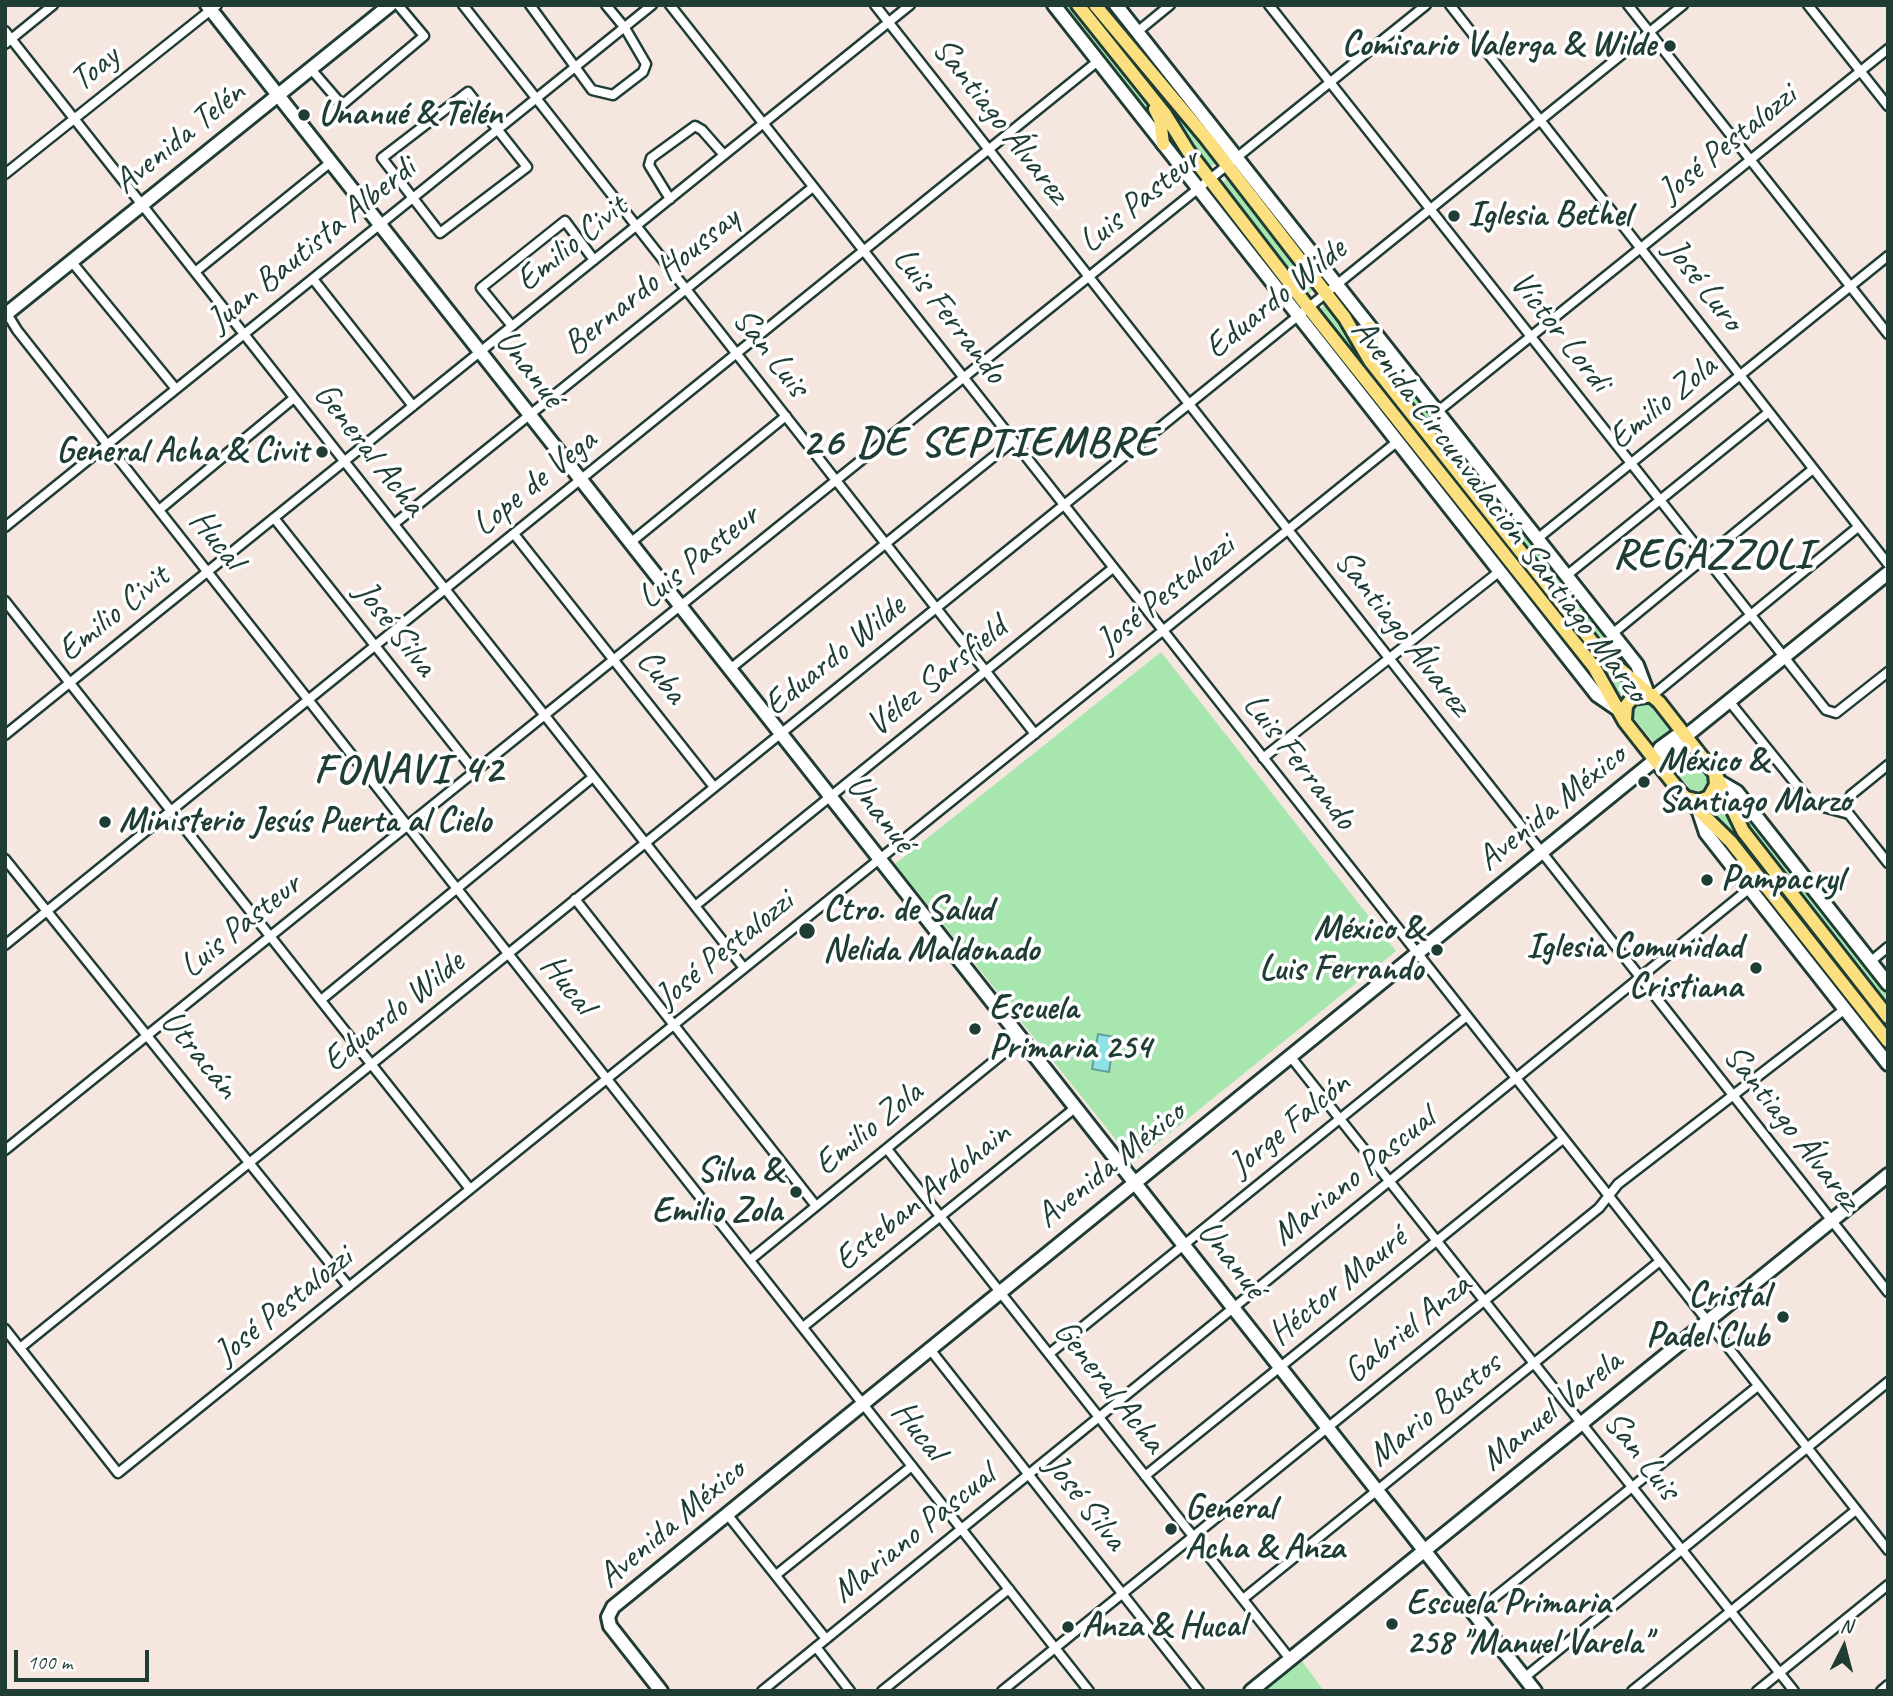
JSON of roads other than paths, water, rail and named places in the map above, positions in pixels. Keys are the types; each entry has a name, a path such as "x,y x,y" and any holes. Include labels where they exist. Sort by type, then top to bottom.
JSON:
{"main road":[{"name":"Avenida Circunvalación Santiago Marzo","path":"1078,5 1165,114 1209,179 1308,307 1594,667 1628,725 1681,793 1731,842 1888,1041"},
{"name":"Avenida Circunvalación Santiago Marzo","path":"1094,5 1232,161 1331,289 1367,357 1601,653 1650,692 1712,769 1746,835 1888,1017"},
{"path":"1120,57 1159,114 1163,144"},
{"path":"1370,328 1376,359 1423,428"},
{"path":"1628,725 1624,713 1629,701 1650,692"},
{"path":"1681,793 1692,800 1709,797 1716,782 1712,769"}],"street":[{"path":"8,41 53,5"},
{"name":"Avenida Telén","path":"6,313 390,5"},
{"path":"311,69 342,105 424,36 398,5"},
{"name":"San Luis","path":"463,5 1035,734"},
{"path":"530,5 592,90 613,95 643,72 646,64 625,28 606,5"},
{"name":"Juan Bautista Alberdi","path":"5,527 652,5"},
{"name":"Luis Ferrando","path":"670,5 1888,1550"},
{"name":"Santiago Álvarez","path":"876,5 1888,1292"},
{"name":"Emilio Civit","path":"5,735 910,5"},
{"path":"1054,5 1597,695 1619,710"},
{"path":"1116,5 1232,161"},
{"path":"1137,32 1170,5"},
{"name":"Víctor Lordi","path":"1269,5 1783,657 1832,713 1888,672"},
{"name":"Luis Pasteur","path":"5,1150 1426,5"},
{"name":"José Luro","path":"1450,5 1888,564"},
{"path":"1628,5 1888,334"},
{"name":"Eduardo Wilde","path":"20,1348 1683,5"},
{"path":"1808,5 1888,106"},
{"name":"Unanué","path":"211,7 1535,1691"},
{"name":"Toay","path":"5,174 211,7"},
{"name":"General Acha","path":"5,31 8,41 75,119 744,968"},
{"name":"José Pestalozzi","path":"1437,412 1888,49"},
{"name":"Lope de Vega","path":"5,945 1098,61"},
{"path":"468,92 498,130 527,167 440,233 382,158 468,92"},
{"path":"670,199 649,165 651,158 695,126 702,130 724,155"},
{"path":"195,272 331,162"},
{"name":"Bernardo Houssay","path":"394,524 813,187"},
{"path":"512,326 481,288 533,246 565,221 594,260"},
{"name":"Emilio Zola","path":"1537,539 1888,256"},
{"path":"71,261 176,389"},
{"path":"313,279 413,406"},
{"path":"1331,289 1370,328 1437,412 1612,634 1640,671 1650,692 1858,527"},
{"name":"Hucal","path":"6,313 107,445 1090,1691"},
{"path":"159,510 294,398"},
{"path":"1566,576 1769,412"},
{"path":"630,542 786,416"},
{"path":"730,669 1013,441"},
{"name":"José Pestalozzi","path":"20,1348 118,1473 1398,442"},
{"path":"1612,634 1813,469"},
{"name":"José Silva","path":"274,518 475,772"},
{"name":"Cuba","path":"514,534 714,787"},
{"name":"Vélez Sarsfield","path":"695,906 1113,568"},
{"path":"1264,758 1500,571"},
{"name":"Avenida México","path":"661,1691 612,1628 608,1617 613,1607 862,1402 1656,760 1659,749 1673,738 1686,736 1888,573"},
{"path":"5,601 470,1189"},
{"path":"1729,701 1812,804 1844,811 1884,852 1888,863"},
{"path":"1844,811 1851,795 1888,765"},
{"path":"321,1000 593,777"},
{"path":"1720,782 1737,792 1888,984"},
{"path":"1698,810 1706,833 1888,1064"},
{"name":"Utracán","path":"5,859 349,1287"},
{"name":"Mariano Pascual","path":"762,1691 1750,888"},
{"path":"575,899 816,1206"},
{"path":"1870,962 1888,947"},
{"name":"Gabriel Anza","path":"1002,1691 1599,1208 1618,1184 1845,1009"},
{"name":"Jorge Falcón","path":"1049,1354 1467,1016"},
{"name":"Emilio Zola","path":"750,1260 1021,1039"},
{"name":"San Luis","path":"1290,1056 1794,1691"},
{"name":"Esteban Ardohain","path":"803,1327 1075,1108"},
{"name":"Héctor Mauré","path":"1145,1476 1563,1139"},
{"name":"General Acha","path":"887,1149 1290,1659"},
{"name":"Manuel Varela","path":"1251,1691 1888,1175"},
{"name":"Mario Bustos","path":"1243,1599 1660,1261"},
{"path":"5,1329 20,1348"},
{"name":"José Silva","path":"929,1348 1199,1691"},
{"path":"1524,1678 1888,1382"},
{"path":"1474,1614 1758,1385"},
{"path":"776,1575 912,1466"},
{"path":"1632,1691 1856,1510"},
{"path":"727,1514 826,1639"},
{"path":"1757,1691 1888,1585"},
{"path":"882,1691 1009,1589"},
{"path":"816,1647 850,1691"},
{"path":"1881,1691 1888,1685"}],"water":[{"path":"1098,1034 1114,1037 1109,1072 1092,1069"}],"place":[{"name":"Comisario Valerga & Wilde","path":"1670,46"},
{"name":"Unanué & Telén","path":"304,115"},
{"name":"Iglesia Bethel","path":"1454,216"},
{"name":"General Acha & Civit","path":"322,452"},
{"name":"México & Santiago Marzo","path":"1644,782"},
{"name":"Ministerio Jesús Puerta al Cielo","path":"105,822"},
{"name":"Pampacryl","path":"1707,880"},
{"name":"Ctro. de Salud Nelida Maldonado","path":"807,931"},
{"name":"México & Luis Ferrando","path":"1437,950"},
{"name":"Iglesia Comunidad Cristiana","path":"1756,968"},
{"name":"Escuela Primaria 254","path":"975,1029"},
{"name":"Silva & Emilio Zola","path":"796,1192"},
{"name":"Cristal Padel Club","path":"1783,1317"},
{"name":"General Acha & Anza","path":"1171,1529"},
{"name":"Escuela Primaria 258 \"Manuel Varela\"","path":"1392,1624"},
{"name":"Anza & Hucal","path":"1068,1627"}],"district":[{"name":"26 DE SEPTIEMBRE","path":"980,444"},
{"name":"REGAZZOLI","path":"1713,556"},
{"name":"FONAVI 42","path":"409,771"}]}
